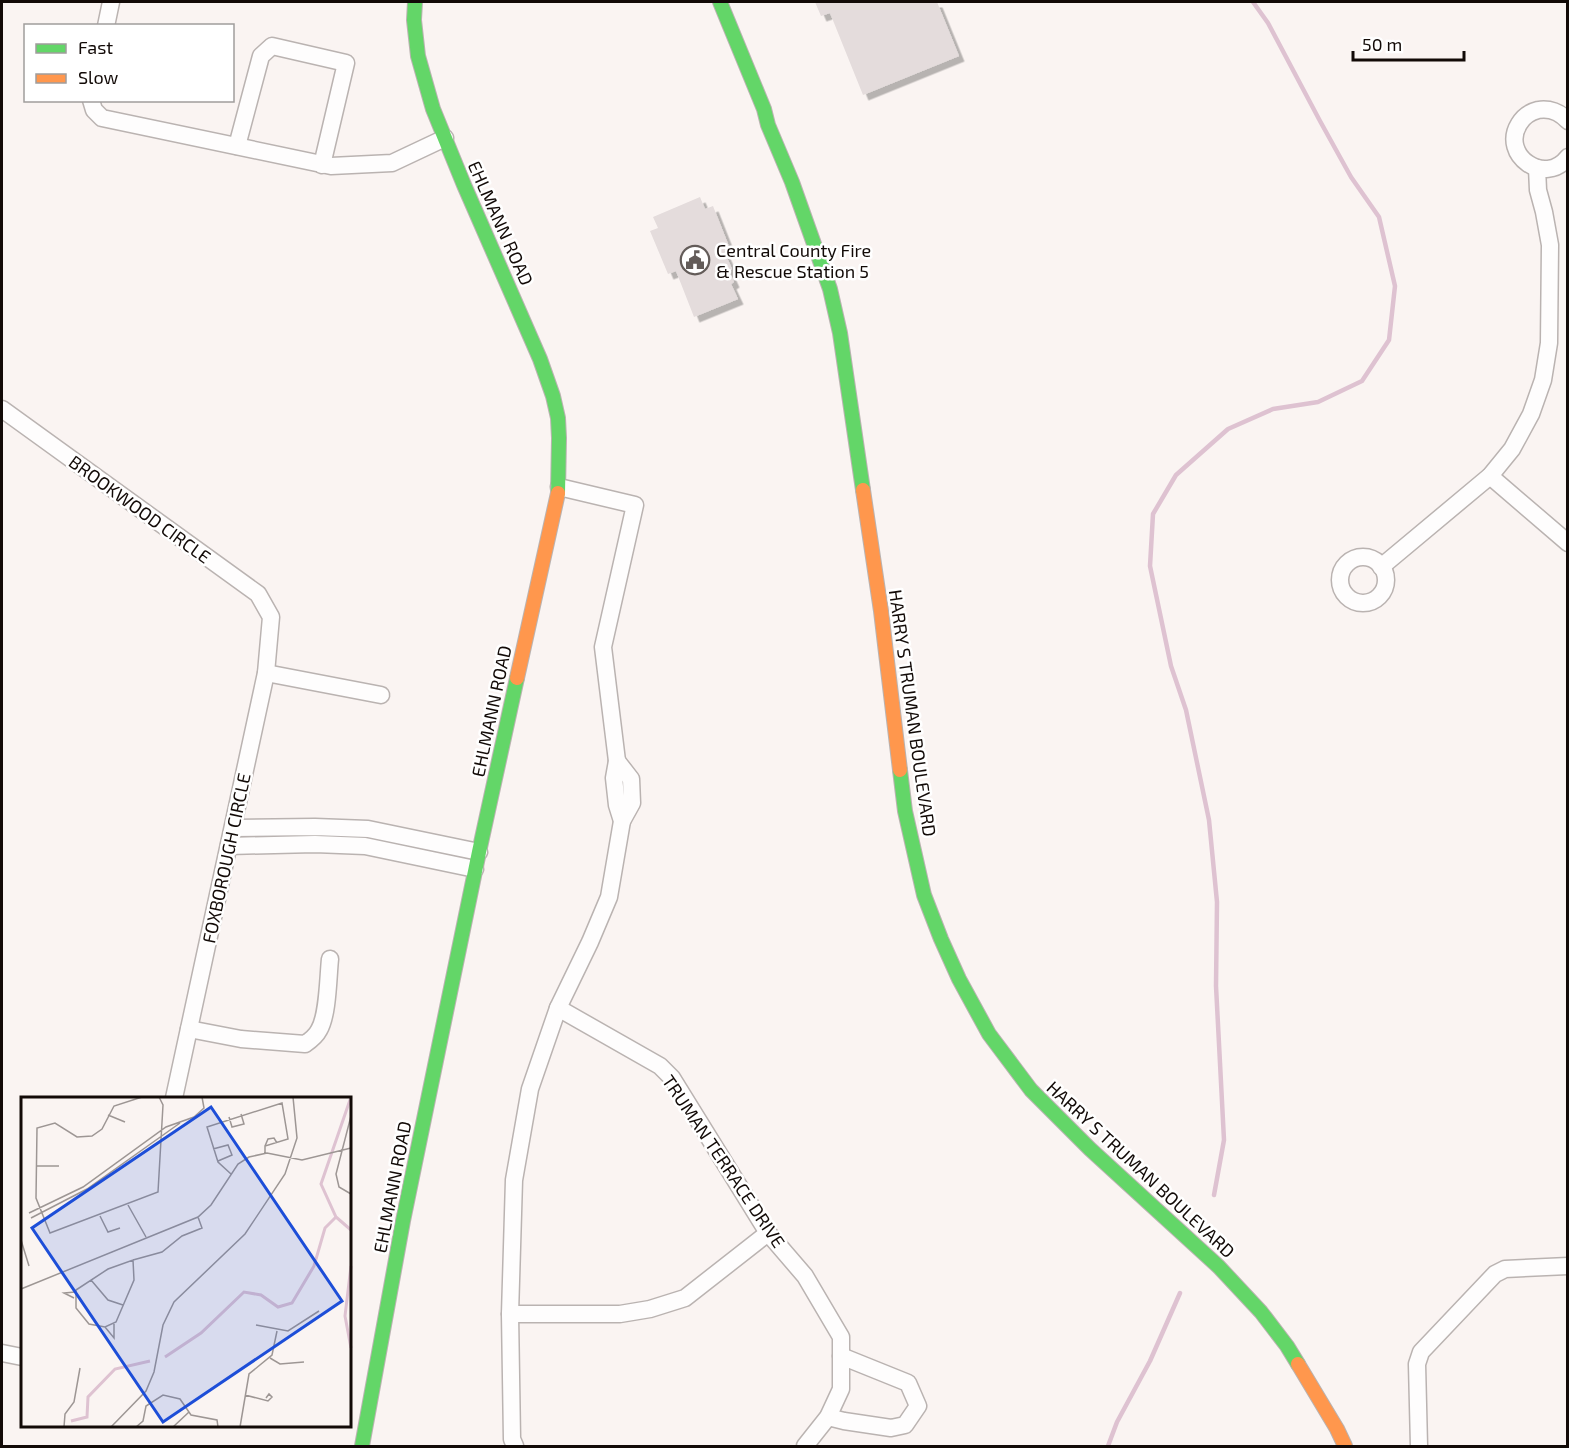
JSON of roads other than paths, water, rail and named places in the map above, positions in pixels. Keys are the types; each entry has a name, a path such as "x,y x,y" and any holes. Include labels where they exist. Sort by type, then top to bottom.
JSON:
{"main road":[{"name":"EHLMANN ROAD","path":"362,1446 403,1221 475,869 559,487 556,409 544,369 432,106 419,63 414,18 415,2"},
{"name":"HARRY S TRUMAN BOULEVARD","path":"720,2 792,182 830,289 840,333 868,516 905,811 924,895 940,939 989,1034 1031,1090 1219,1267 1261,1312 1287,1346 1345,1446"}],"street":[{"path":"106,24 111,2"},
{"path":"237,146 261,56 272,46 346,63 322,165"},
{"path":"92,102 94,110 102,118 331,166 392,163 445,138"},
{"path":"1568,121 1557,112 1537,110 1528,114 1521,121 1514,139 1516,149 1528,165 1547,169 1557,167 1568,158"},
{"path":"1381,567 1490,476 1512,449 1531,414 1543,380 1549,343 1550,245 1538,190 1537,168"},
{"name":"BROOKWOOD CIRCLE","path":"2,409 258,594 271,617"},
{"path":"1490,476 1568,543"},
{"path":"515,1446 512,1439 510,1314 514,1180 530,1089 558,1008 609,897 622,821 617,805 614,778 617,761 603,647 634,505 559,487"},
{"name":"FOXBOROUGH CIRCLE","path":"174,1097 266,673 271,617"},
{"path":"266,673 381,695"},
{"path":"233,828 368,829 479,852"},
{"path":"229,846 315,844 365,846 475,869"},
{"path":"189,1029 241,1039 305,1044 320,1030 330,959"},
{"name":"TRUMAN TERRACE DRIVE","path":"558,1008 660,1066 672,1078 768,1233 805,1276 841,1337 841,1389 828,1417 805,1446"},
{"path":"510,1314 620,1314 650,1309 685,1298 768,1233"},
{"path":"1419,1446 1417,1364 1421,1352 1495,1274 1505,1269 1568,1266"},
{"path":"2,1353 21,1357"},
{"path":"828,1417 891,1428 905,1425 918,1406 908,1383 841,1356"}],"waterway":[{"path":"1214,1195 1224,1140 1216,986 1217,902 1209,820 1186,710 1171,666 1150,566 1153,514 1176,475 1228,429 1273,409 1318,402 1362,381 1389,340 1395,286 1379,217 1351,177 1268,23 1253,2"},
{"path":"1108,1446 1117,1422 1150,1361 1180,1293"}],"place":[{"name":"Central County Fire & Rescue Station 5","path":"695,260"}]}
